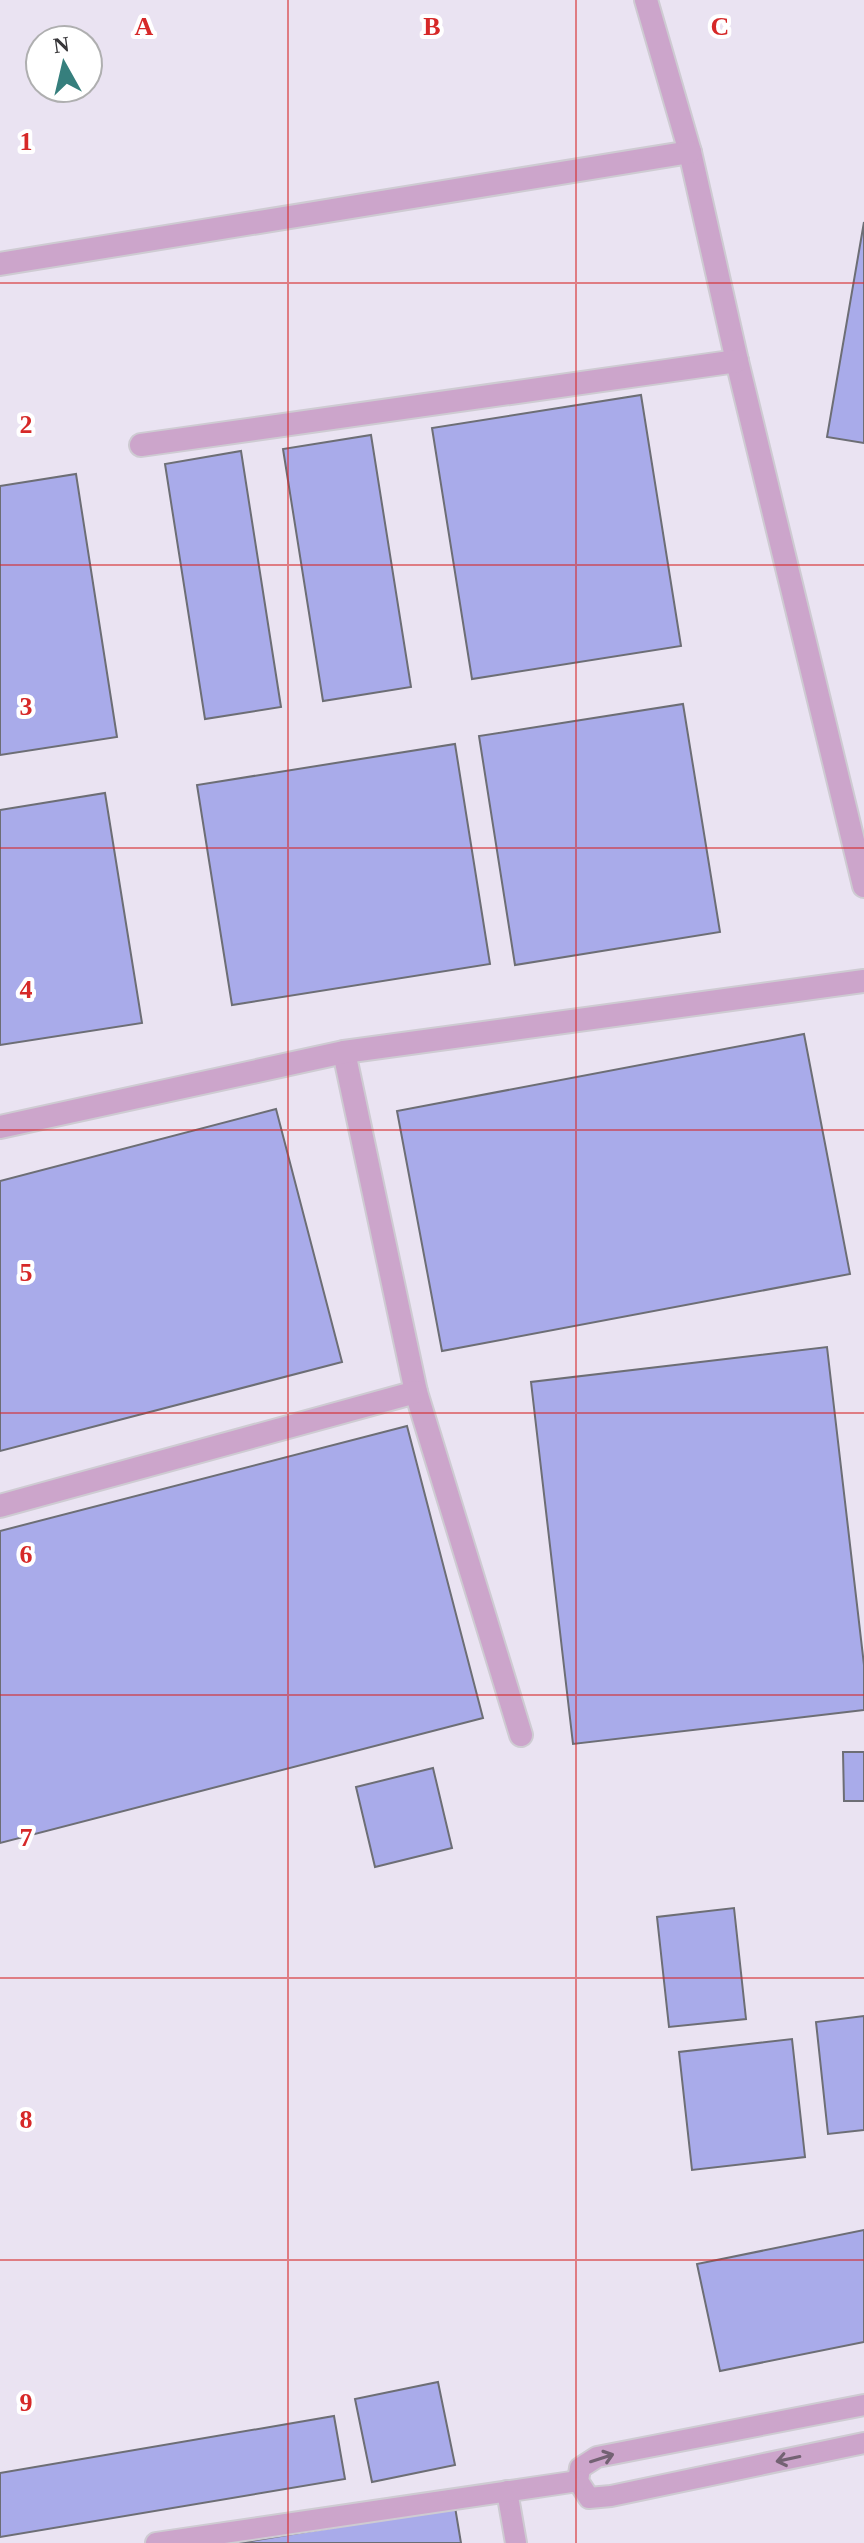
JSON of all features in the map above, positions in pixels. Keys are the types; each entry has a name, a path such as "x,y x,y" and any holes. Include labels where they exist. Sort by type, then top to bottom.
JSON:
{"street":[{"path":"646,0 690,152 737,361 864,886"},
{"path":"0,264 690,152"},
{"path":"141,445 737,361"},
{"path":"0,1127 344,1052 864,981"},
{"path":"344,1052 416,1392 521,1735"},
{"path":"0,1506 416,1392"}],"lane":[{"path":"864,2405 597,2457 580,2468 578,2481 589,2498 611,2496 864,2443"},
{"path":"156,2543 578,2481"},
{"path":"507,2491 516,2543"}],"shaded area":[{"path":"0,0 864,0 864,2543 0,2543"}],"building":[{"path":"864,222 864,443 827,437"},
{"path":"641,395 681,646 472,679 432,428"},
{"path":"371,435 411,687 323,701 283,449"},
{"path":"241,451 281,707 205,719 165,464"},
{"path":"76,474 117,737 0,755 0,486"},
{"path":"683,704 720,932 515,965 479,736"},
{"path":"455,744 490,964 232,1005 197,785"},
{"path":"105,793 142,1023 0,1045 0,810"},
{"path":"804,1034 850,1274 442,1351 397,1111"},
{"path":"276,1109 342,1362 0,1451 0,1181"},
{"path":"827,1347 864,1665 864,1710 573,1744 531,1382"},
{"path":"407,1426 483,1718 0,1843 0,1531"},
{"path":"843,1752 864,1752 864,1801 844,1801"},
{"path":"433,1768 452,1848 375,1867 356,1787"},
{"path":"734,1908 746,2019 669,2027 657,1917"},
{"path":"864,2016 864,2130 828,2134 816,2022"},
{"path":"792,2039 805,2157 692,2170 679,2052"},
{"path":"864,2230 864,2342 720,2371 697,2264"},
{"path":"438,2382 455,2465 372,2482 355,2399"},
{"path":"334,2416 345,2479 0,2537 0,2473"},
{"path":"455,2507 461,2543 239,2543"}]}
